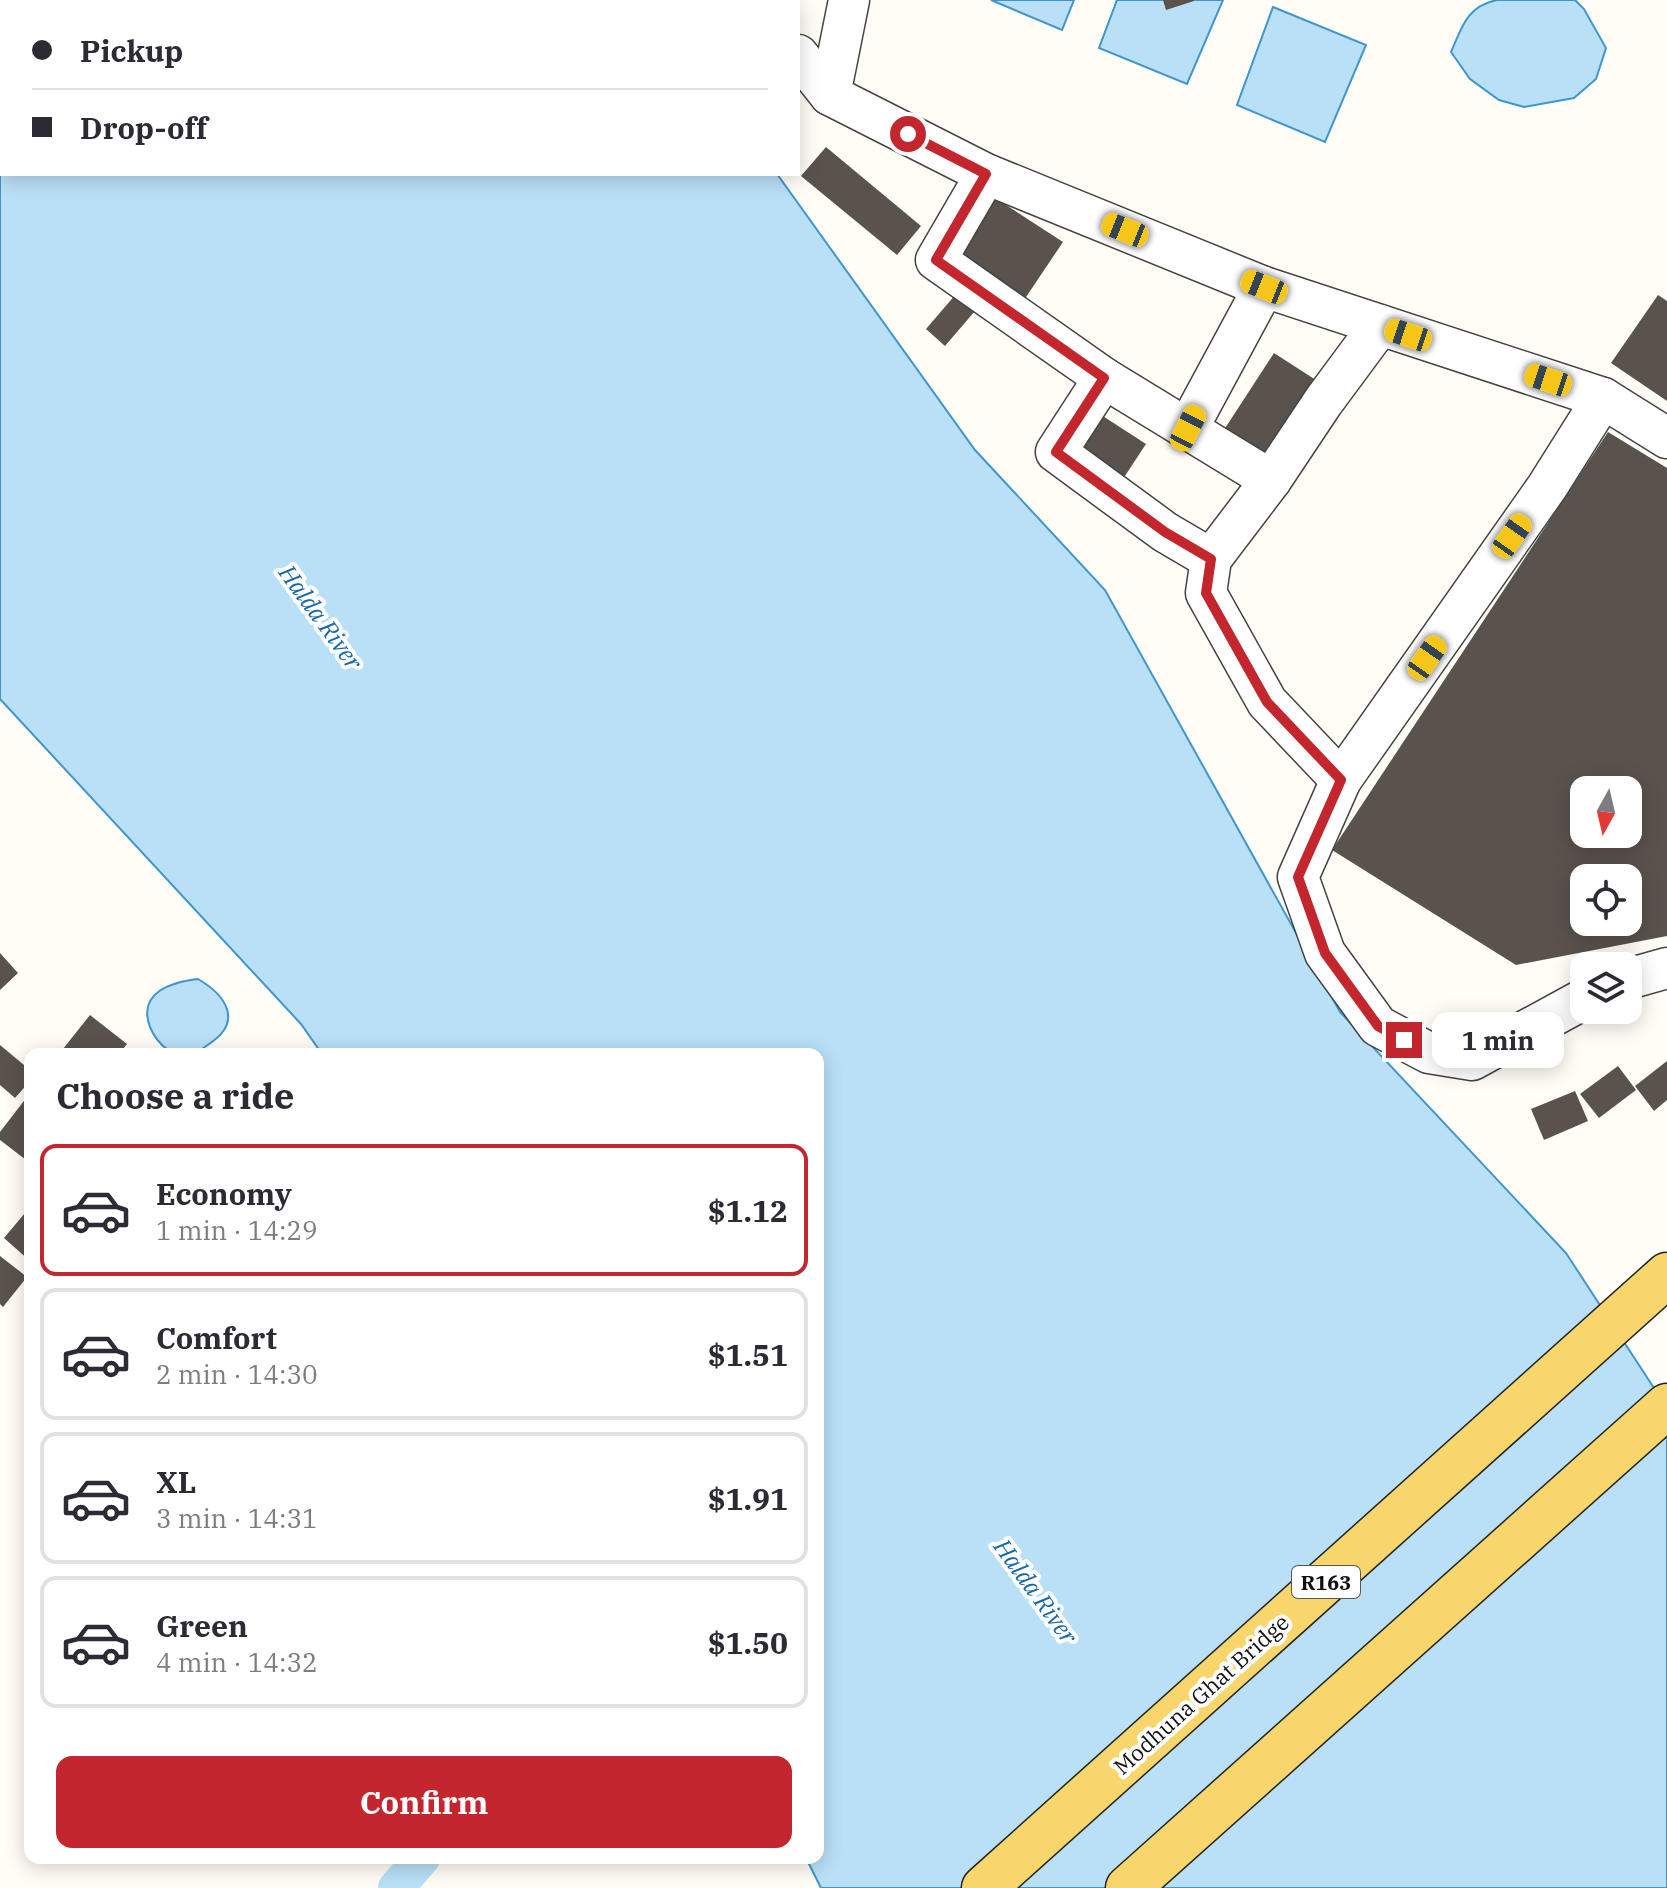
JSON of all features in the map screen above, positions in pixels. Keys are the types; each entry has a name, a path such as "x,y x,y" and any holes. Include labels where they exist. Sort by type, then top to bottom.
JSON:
{"main road":[{"name":"Modhuna Ghat Bridge","path":"984,1888 1667,1275"},
{"path":"1128,1888 1667,1406"}],"street":[{"path":"830,95 849,0"},
{"path":"800,58 830,95 986,174 1264,287 1603,398 1667,438"},
{"path":"986,174 936,260 1104,378 1271,480"},
{"path":"1188,428 1264,287"},
{"path":"1341,780 1267,702 1206,593 1211,559 1380,325"},
{"path":"1104,378 1056,452 1165,532 1211,559"},
{"path":"1570,1007 1472,1060 1429,1053 1378,1026 1325,953 1298,877 1341,780 1547,487 1603,398"},
{"path":"1642,975 1667,968"}],"water":[{"path":"991,0 1074,0 1062,30"},
{"path":"1117,0 1223,0 1187,84 1099,48"},
{"path":"1497,0 1575,0 1584,9 1606,48 1596,79 1574,98 1524,107 1499,100 1470,79 1451,52 1472,12"},
{"path":"1273,7 1366,45 1325,142 1237,105"},
{"name":"Halda River","path":"0,176 778,176 975,450 1105,590 1340,1012 1566,1253 1667,1408 1667,1888 821,1888 809,1864 824,1864 824,1048 318,1048 301,1024 0,699"},
{"path":"198,979 217,993 227,1010 226,1027 203,1048 166,1048 150,1027 148,1005 153,997 178,983"}],"building":[{"path":"1163,0 1194,0 1194,1 1166,10"},
{"path":"826,147 921,226 897,255 801,176"},
{"path":"989,194 1063,242 1022,303 949,254"},
{"path":"956,294 975,311 945,346 926,329"},
{"path":"1658,295 1667,301 1667,401 1611,363"},
{"path":"1274,353 1322,384 1268,467 1220,436"},
{"path":"1092,409 1146,444 1119,485 1065,450"},
{"path":"1608,432 1667,468 1667,936 1570,952 1570,955 1516,965 1332,850"},
{"path":"0,953 18,973 0,990"},
{"path":"90,1015 127,1044 124,1048 64,1048"},
{"path":"0,1045 24,1065 24,1088 15,1098 0,1085"},
{"path":"1667,1061 1667,1100 1654,1111 1635,1086"},
{"path":"1618,1066 1636,1090 1599,1118 1580,1094"},
{"path":"1575,1091 1588,1121 1544,1140 1531,1109"},
{"path":"24,1101 24,1158 0,1140 0,1132"},
{"path":"24,1214 24,1256 4,1238"},
{"path":"0,1256 24,1275 24,1281 3,1307 0,1304"}],"waterway":[{"path":"396,1888 417,1864"}],"route":[{"path":"908,134 986,174 936,260 1104,378 1056,452 1165,532 1211,559 1206,593 1267,702 1341,780 1298,877 1325,953 1378,1026 1404,1040"}]}
